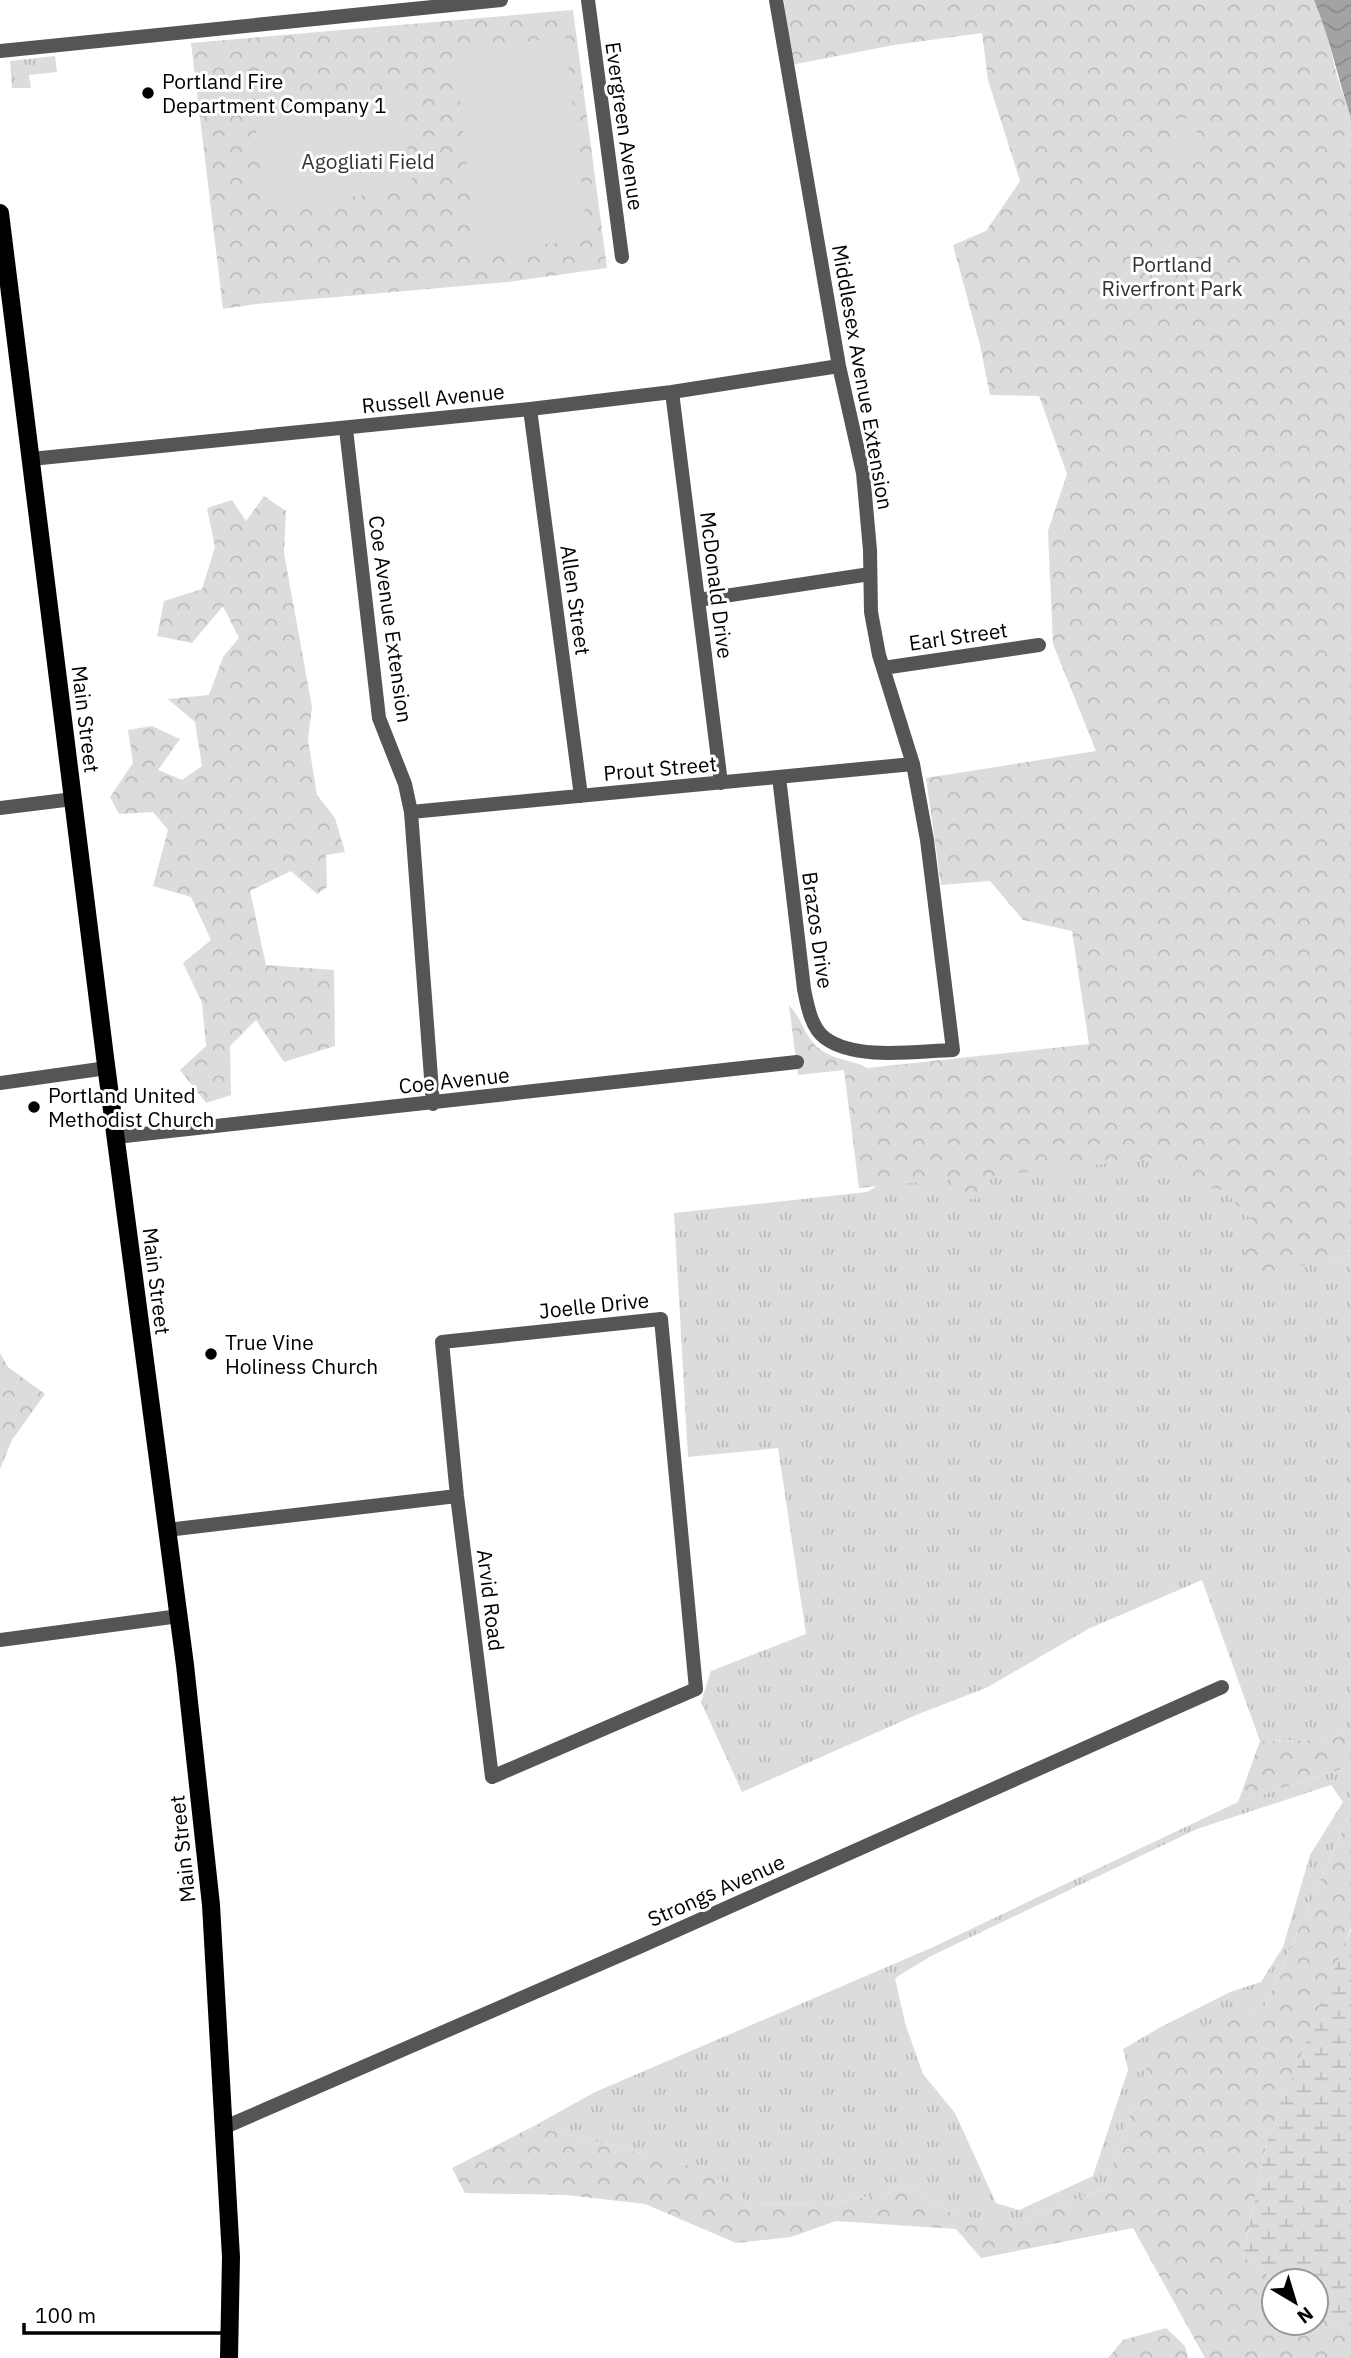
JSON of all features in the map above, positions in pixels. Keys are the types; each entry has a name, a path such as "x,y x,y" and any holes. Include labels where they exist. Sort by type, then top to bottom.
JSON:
{"main road":[{"name":"Main Street","path":"0,213 107,1069 179,1616 211,1905 231,2257 229,2358"}],"street":[{"path":"0,51 501,0"},
{"name":"Evergreen Avenue","path":"588,0 622,257"},
{"name":"Middlesex Avenue Extension","path":"776,0 839,366 863,472 872,612 883,668 913,764 927,840 953,1050"},
{"name":"Russell Avenue","path":"31,459 530,409 672,392 839,366"},
{"name":"McDonald Drive","path":"672,392 721,783"},
{"name":"Allen Street","path":"530,409 581,796"},
{"name":"Coe Avenue Extension","path":"346,429 379,718 405,783 411,813 433,1104"},
{"path":"698,600 870,574"},
{"name":"Earl Street","path":"883,668 1039,645"},
{"name":"Prout Street","path":"411,813 913,764"},
{"name":"Brazos Drive","path":"779,777 804,989 810,1015 824,1037 849,1048 873,1052 953,1050"},
{"path":"0,808 73,799"},
{"name":"Coe Avenue","path":"116,1137 797,1062"},
{"path":"0,1083 107,1069"},
{"name":"Joelle Drive","path":"457,1496 442,1342 661,1319 696,1689"},
{"path":"167,1530 457,1496"},
{"name":"Arvid Road","path":"457,1496 492,1777 696,1689"},
{"path":"0,1640 179,1616"},
{"name":"Strongs Avenue","path":"225,2127 1222,1688"}],"green space":[{"name":"Portland Riverfront Park","path":"784,0 1314,0 1322,16 1351,118 1351,1255 1247,1278 1244,1229 1264,1234 1224,1190 1201,1187 1191,1181 1177,1161 1166,1157 992,1176 985,1182 982,1198 954,1200 950,1179 859,1188 844,1070 798,1075 789,1005 811,1040 821,1050 867,1068 1089,1044 1072,931 1023,920 990,881 941,885 926,778 1096,751 1053,644 1048,531 1067,474 1039,396 990,395 980,345 953,245 986,231 1020,181 988,80 982,33 894,45 791,65"},
{"name":"Agogliati Field","path":"573,10 607,268 508,282 223,309 191,43"},
{"path":"565,37 588,239 476,252 454,49"},
{"path":"55,56 57,72 29,75 31,88 12,88 10,61"},
{"path":"399,90 413,188 268,209 253,112"},
{"path":"1174,119 1197,119 1196,163 1173,162"},
{"path":"264,496 286,511 284,553 312,707 308,740 317,795 335,818 345,852 326,855 327,887 317,894 291,871 250,891 266,965 334,970 335,1046 284,1062 256,1020 230,1046 231,1095 206,1103 180,1070 206,1046 202,1003 183,963 211,940 191,897 153,886 168,830 153,812 119,814 110,797 133,763 128,730 152,726 180,739 158,770 182,780 202,766 195,722 168,699 209,695 223,657 239,638 223,606 192,643 157,636 164,601 202,589 215,547 207,508 232,500 246,521"},
{"path":"1212,1051 1314,1213 1247,1277 1351,1255 1351,1733 1320,1740 1260,1741 1202,1580 1088,1629 986,1688 916,1715 742,1792 701,1702 711,1671 806,1634 778,1448 688,1457 674,1213 867,1192 881,1184"},
{"path":"0,1353 8,1367 45,1394 12,1440 0,1469"},
{"path":"1351,1733 1351,1766 1238,1802 1260,1741 1320,1740"},
{"path":"1351,1766 1351,1811 1264,2008 1156,2041 1104,2189 1023,2219 961,2219 913,2188 824,2205 750,2204 707,2170 534,2126 595,2092 931,1948 1238,1802","holes":["1331,1785 1343,1802 1310,1855 1283,1947 1261,1982 1230,1992 1123,2049 1128,2070 1093,2176 1019,2210 996,2203 955,2113 923,2074 905,2023 895,1978 931,1956 1197,1829"]},
{"path":"1351,1811 1351,1928 1266,2145 1243,2257 1260,2269 1260,2337 1330,2337 1330,2320 1351,2336 1351,2358 1205,2358 1133,2228 981,2258 956,2229 836,2221 791,2237 736,2243 645,2204 566,2195 465,2193 452,2168 534,2126 708,2170 750,2204 824,2205 913,2188 961,2219 1023,2219 1104,2189 1156,2040 1264,2008"},
{"path":"1351,1931 1351,2336 1330,2320 1330,2267 1260,2267 1260,2269 1243,2257 1266,2145"},
{"path":"1166,2328 1185,2346 1188,2358 1108,2358 1123,2340"}],"water":[{"path":"1314,0 1351,0 1351,118 1325,29"}],"place":[{"name":"Portland Fire Department Company 1","path":"148,93"},
{"name":"Portland United Methodist Church","path":"34,1107"},
{"name":"True Vine Holiness Church","path":"211,1354"}]}
